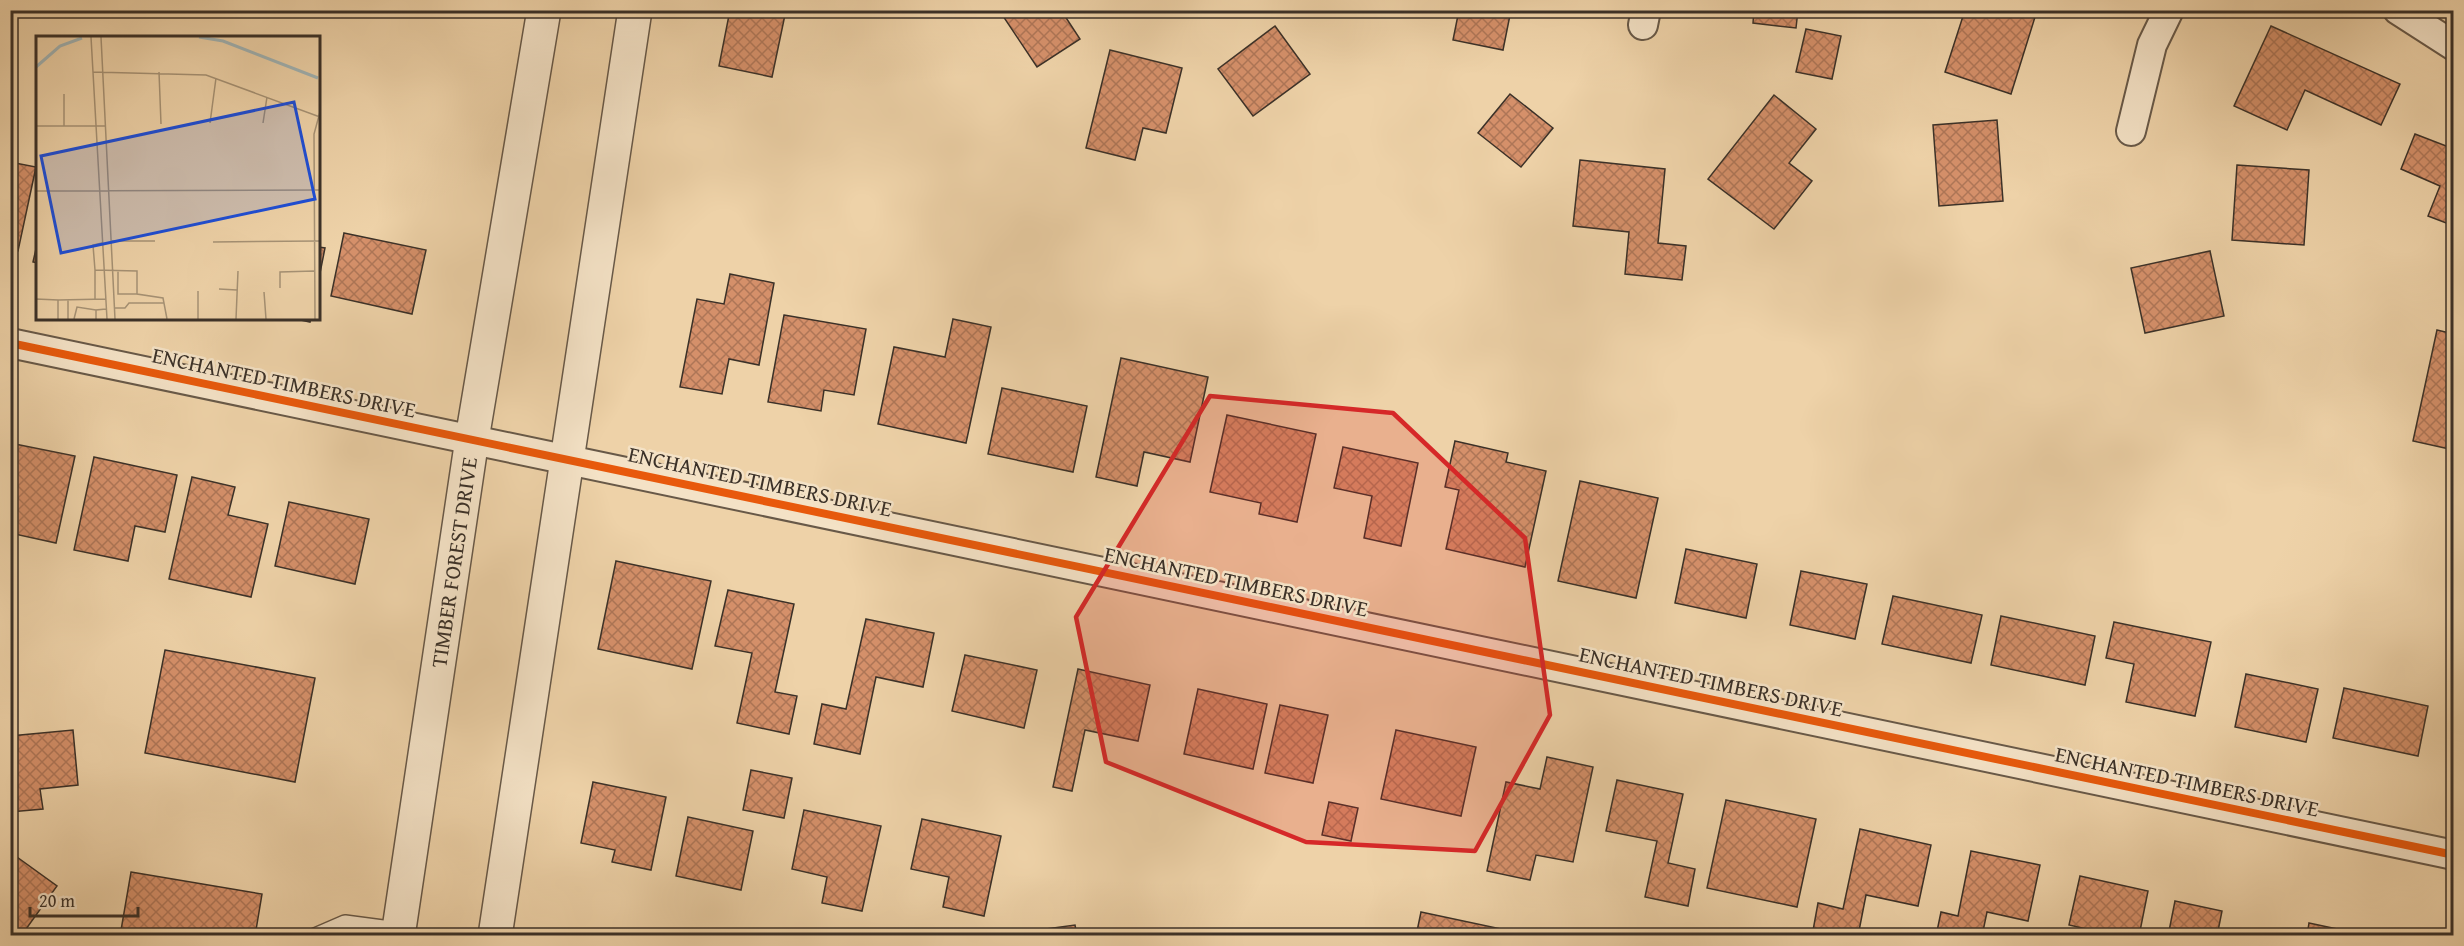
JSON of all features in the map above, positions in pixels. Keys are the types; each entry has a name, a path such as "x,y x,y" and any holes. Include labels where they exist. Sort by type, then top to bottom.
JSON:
{"street":[{"name":"TIMBER FOREST DRIVE","path":"398,933 472,439 544,10"},
{"path":"499,935 635,10"},
{"path":"2131,131 2152,45 2169,10"},
{"path":"2398,10 2454,46"},
{"name":"ENCHANTED TIMBERS DRIVE","path":"10,343 2454,855"}],"lane":[{"path":"315,936 345,923 398,933"}],"highlighted area":[{"path":"1210,396 1393,413 1525,538 1550,715 1475,851 1306,842 1106,762 1076,617"}],"building":[{"path":"730,10 786,10 772,77 719,66"},
{"path":"999,10 1061,10 1080,39 1037,67"},
{"path":"1459,10 1511,10 1503,50 1453,40"},
{"path":"1754,10 1798,10 1796,28 1753,23"},
{"path":"1965,10 2014,10 2035,17 2011,94 1945,72"},
{"path":"1275,26 1310,74 1253,116 1218,69"},
{"path":"2271,26 2400,84 2381,125 2305,90 2287,130 2234,106"},
{"path":"1806,29 1841,36 1832,79 1796,72"},
{"path":"1110,50 1182,68 1166,133 1143,128 1135,160 1086,148"},
{"path":"1510,94 1553,128 1521,167 1478,133"},
{"path":"1774,95 1816,129 1789,163 1812,181 1774,229 1708,179"},
{"path":"1997,120 2003,201 1939,206 1933,125"},
{"path":"2415,134 2454,149 2454,226 2428,216 2440,186 2401,169"},
{"path":"1580,160 1665,169 1658,243 1686,246 1682,280 1625,274 1629,232 1573,226"},
{"path":"10,162 36,167 18,251 10,250"},
{"path":"2237,165 2309,170 2304,245 2232,240"},
{"path":"344,233 426,250 412,314 331,296"},
{"path":"320,247 325,248 320,273"},
{"path":"2210,251 2224,316 2145,333 2131,268"},
{"path":"730,274 774,283 759,365 729,359 722,394 680,387 697,299 724,304"},
{"path":"784,315 866,329 854,395 824,390 821,411 768,402"},
{"path":"953,319 991,327 966,443 878,424 894,347 945,357"},
{"path":"2437,330 2454,334 2454,450 2413,441"},
{"path":"1121,358 1208,377 1190,462 1144,452 1137,486 1096,477"},
{"path":"1002,388 1087,406 1073,472 988,454"},
{"path":"1227,415 1316,434 1297,522 1259,514 1261,503 1210,492"},
{"path":"1455,441 1508,453 1506,462 1546,471 1525,567 1446,549 1459,490 1445,487"},
{"path":"10,443 75,456 56,543 10,533"},
{"path":"1343,447 1418,463 1401,546 1364,538 1372,496 1334,488"},
{"path":"94,457 177,475 165,532 135,526 128,561 74,550"},
{"path":"192,477 235,487 228,515 268,524 251,597 169,579"},
{"path":"1580,481 1658,498 1636,598 1558,581"},
{"path":"289,502 369,519 355,584 275,566"},
{"path":"1686,549 1757,564 1746,618 1675,603"},
{"path":"616,561 711,581 692,669 598,649"},
{"path":"1801,571 1867,584 1855,639 1790,625"},
{"path":"728,590 794,604 775,692 797,696 789,734 737,723 752,653 715,646"},
{"path":"1893,596 1982,615 1971,663 1882,644"},
{"path":"2001,616 2095,636 2085,685 1991,665"},
{"path":"866,619 934,633 923,687 876,677 860,754 814,744 822,704 846,709"},
{"path":"2114,622 2211,642 2195,716 2126,702 2134,664 2106,658"},
{"path":"165,650 315,678 295,782 145,753"},
{"path":"965,655 1037,670 1024,728 952,711"},
{"path":"1078,669 1150,685 1138,741 1085,730 1072,791 1053,787"},
{"path":"2246,674 2318,689 2306,742 2235,727"},
{"path":"2344,688 2428,706 2418,756 2333,738"},
{"path":"1198,689 1267,704 1253,769 1184,754"},
{"path":"1280,705 1328,715 1313,783 1265,773"},
{"path":"73,730 78,785 40,789 43,809 10,812 10,736"},
{"path":"1396,730 1476,747 1461,816 1381,799"},
{"path":"1547,757 1593,767 1573,862 1536,855 1530,880 1487,871 1506,782 1540,789"},
{"path":"751,770 792,778 784,818 743,810"},
{"path":"1617,780 1683,794 1668,863 1695,869 1688,906 1645,897 1657,841 1606,831"},
{"path":"593,782 666,797 651,870 612,862 615,850 581,843"},
{"path":"1726,800 1816,819 1797,907 1707,888"},
{"path":"1329,802 1358,808 1351,841 1322,835"},
{"path":"804,810 881,826 862,911 822,903 827,877 792,869"},
{"path":"688,817 753,831 741,890 676,876"},
{"path":"922,819 1001,836 984,916 943,907 949,877 911,869"},
{"path":"1860,829 1931,845 1918,906 1866,895 1858,936 1812,936 1818,903 1843,909"},
{"path":"1971,851 2040,865 2028,921 1987,912 1982,936 1936,936 1941,912 1958,916"},
{"path":"10,852 57,886 21,936 10,936"},
{"path":"131,872 262,894 255,936 120,936"},
{"path":"2080,876 2148,891 2139,936 2117,936 2069,925"},
{"path":"2175,901 2222,911 2217,936 2168,936"},
{"path":"1421,912 1506,930 1504,936 1416,936"},
{"path":"2309,923 2370,936 2307,936"},
{"path":"1075,925 1077,936 1010,936 1009,934"},
{"path":"1553,929 1587,936 1551,936"}],"cycle path":[{"path":"10,343 2454,855"}]}
